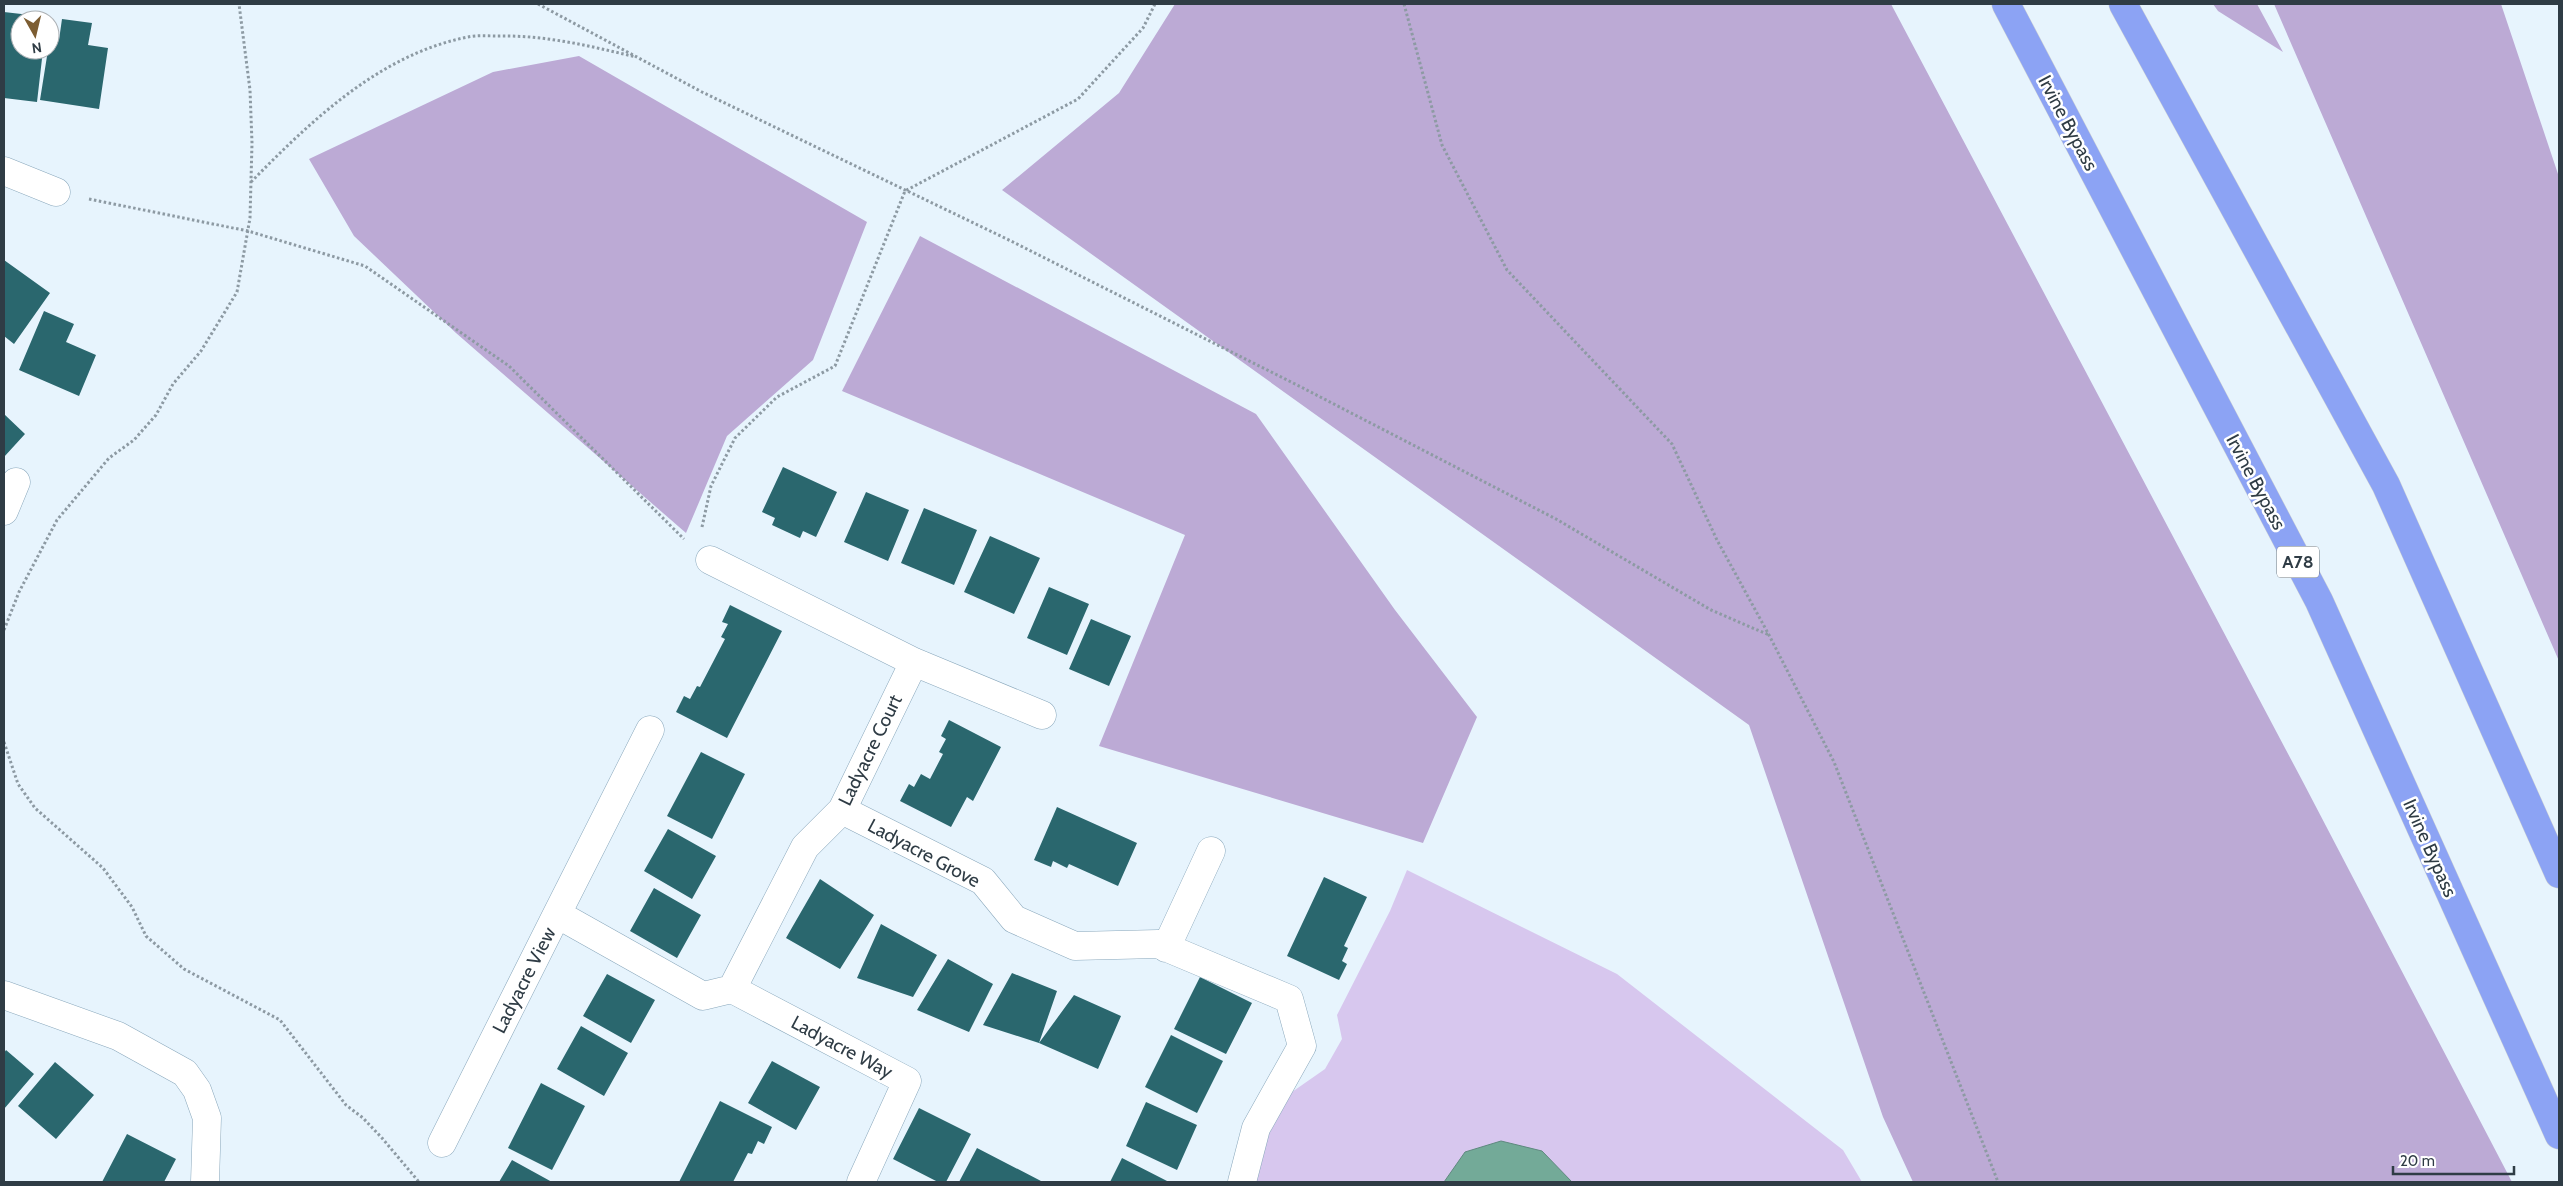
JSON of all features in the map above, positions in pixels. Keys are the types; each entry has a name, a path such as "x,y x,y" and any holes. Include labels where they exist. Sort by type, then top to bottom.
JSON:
{"highway":[{"name":"Irvine Bypass","path":"2006,4 2319,601 2559,1135"},
{"path":"2123,4 2386,485 2559,874"}],"street":[{"path":"4,171 56,192"},
{"path":"4,511 16,482"},
{"path":"703,555 914,662 1042,715"},
{"name":"Ladyacre Court","path":"732,989 805,847 842,810 914,662"},
{"path":"557,914 650,730"},
{"name":"Ladyacre Grove","path":"842,810 983,881 1014,919 1076,946 1158,944 1289,999 1302,1046 1256,1128 1242,1182"},
{"path":"1166,948 1211,851"},
{"name":"Ladyacre View","path":"442,1143 557,914 703,996 732,989"},
{"name":"Ladyacre Way","path":"732,989 906,1081 861,1182"},
{"path":"4,995 118,1036 185,1073 198,1090 207,1118 205,1182"}],"path":[{"path":"4,630 19,592 57,520 109,458 134,440 156,415 172,384 200,351 236,292 248,231 251,182 250,90 239,4"},
{"path":"538,4 702,92 1011,241 1301,387 1556,519 1711,610 1769,635"},
{"path":"703,555 710,486 735,438 777,397 834,366 906,191 1078,99 1143,28 1155,4"},
{"path":"1404,4 1442,145 1506,270 1672,444 1717,540 1769,635 1834,762 1998,1182"},
{"path":"251,182 307,128 343,97 388,68 428,48 469,37 513,36 554,39 641,59"},
{"path":"56,192 248,231 365,266 509,366 703,555"},
{"path":"4,742 18,784 35,808 103,868 132,907 146,936 184,969 280,1020 346,1105 363,1118 382,1138 419,1182"}],"shaded area":[{"path":"1175,4 1891,4 2303,782 2512,1182 1913,1182 1883,1117 1749,725 1002,190 1119,93"},
{"path":"2213,4 2257,4 2283,52 2218,11"},
{"path":"2274,4 2501,4 2559,177 2559,661"},
{"path":"579,56 867,222 813,360 727,436 686,533 456,333 354,236 309,159 493,72"},
{"path":"920,236 1256,414 1395,610 1477,717 1423,843 1099,746 1185,535 842,391"},
{"path":"1407,870 1617,974 1843,1150 1862,1182 1254,1182 1264,1137 1282,1099 1325,1069 1342,1039 1337,1015 1390,911"},
{"path":"1501,1141 1542,1151 1572,1182 1444,1182 1465,1152"}],"building":[{"path":"4,12 10,13 10,60 42,60 37,102 4,98"},
{"path":"62,19 92,23 88,45 108,48 99,109 40,100 46,60 60,60"},
{"path":"4,260 50,293 14,344 4,336"},
{"path":"44,311 74,324 66,342 96,355 79,396 19,370"},
{"path":"4,414 25,434 4,457"},
{"path":"783,467 837,492 816,537 803,531 800,538 772,525 775,518 762,512"},
{"path":"866,492 909,510 888,561 844,542"},
{"path":"924,508 977,530 954,585 901,563"},
{"path":"990,536 1040,558 1014,614 964,592"},
{"path":"1049,587 1089,604 1067,655 1027,638"},
{"path":"730,605 782,631 727,738 676,712 684,696 690,699 697,686 700,687 725,639 721,637 728,624 722,622"},
{"path":"1091,619 1131,636 1109,686 1069,669"},
{"path":"949,720 1001,747 973,801 967,797 951,827 900,801 909,784 914,787 921,774 930,779 943,754 939,752 946,739 941,736"},
{"path":"701,752 745,774 712,839 667,816"},
{"path":"1057,807 1137,843 1118,886 1069,864 1067,868 1053,861 1051,867 1034,860"},
{"path":"668,829 716,856 692,899 644,871"},
{"path":"1324,877 1367,897 1344,946 1348,948 1342,961 1347,964 1339,980 1287,956"},
{"path":"820,879 874,915 840,969 786,938"},
{"path":"654,888 701,915 677,958 630,931"},
{"path":"881,924 937,955 913,997 857,978"},
{"path":"948,959 993,984 969,1032 917,1010"},
{"path":"1012,973 1057,991 1039,1043 983,1025"},
{"path":"607,974 655,1000 631,1043 583,1016"},
{"path":"1200,977 1252,1003 1226,1054 1174,1029"},
{"path":"1074,995 1121,1016 1098,1069 1039,1043"},
{"path":"581,1026 628,1053 604,1096 557,1069"},
{"path":"1171,1035 1223,1061 1197,1113 1145,1087"},
{"path":"6,1050 34,1074 4,1109 4,1053"},
{"path":"772,1061 820,1087 796,1130 748,1103"},
{"path":"55,1062 94,1095 56,1139 18,1106"},
{"path":"541,1083 585,1106 552,1170 508,1148"},
{"path":"720,1101 772,1127 764,1144 758,1141 752,1154 748,1153 733,1182 679,1182"},
{"path":"1146,1102 1197,1125 1177,1170 1126,1146"},
{"path":"919,1108 971,1134 946,1182 938,1182 893,1159"},
{"path":"127,1134 176,1159 164,1182 102,1182"},
{"path":"977,1148 1041,1181 959,1182"},
{"path":"1122,1158 1169,1182 1110,1182"},
{"path":"512,1160 552,1182 499,1182"}]}
